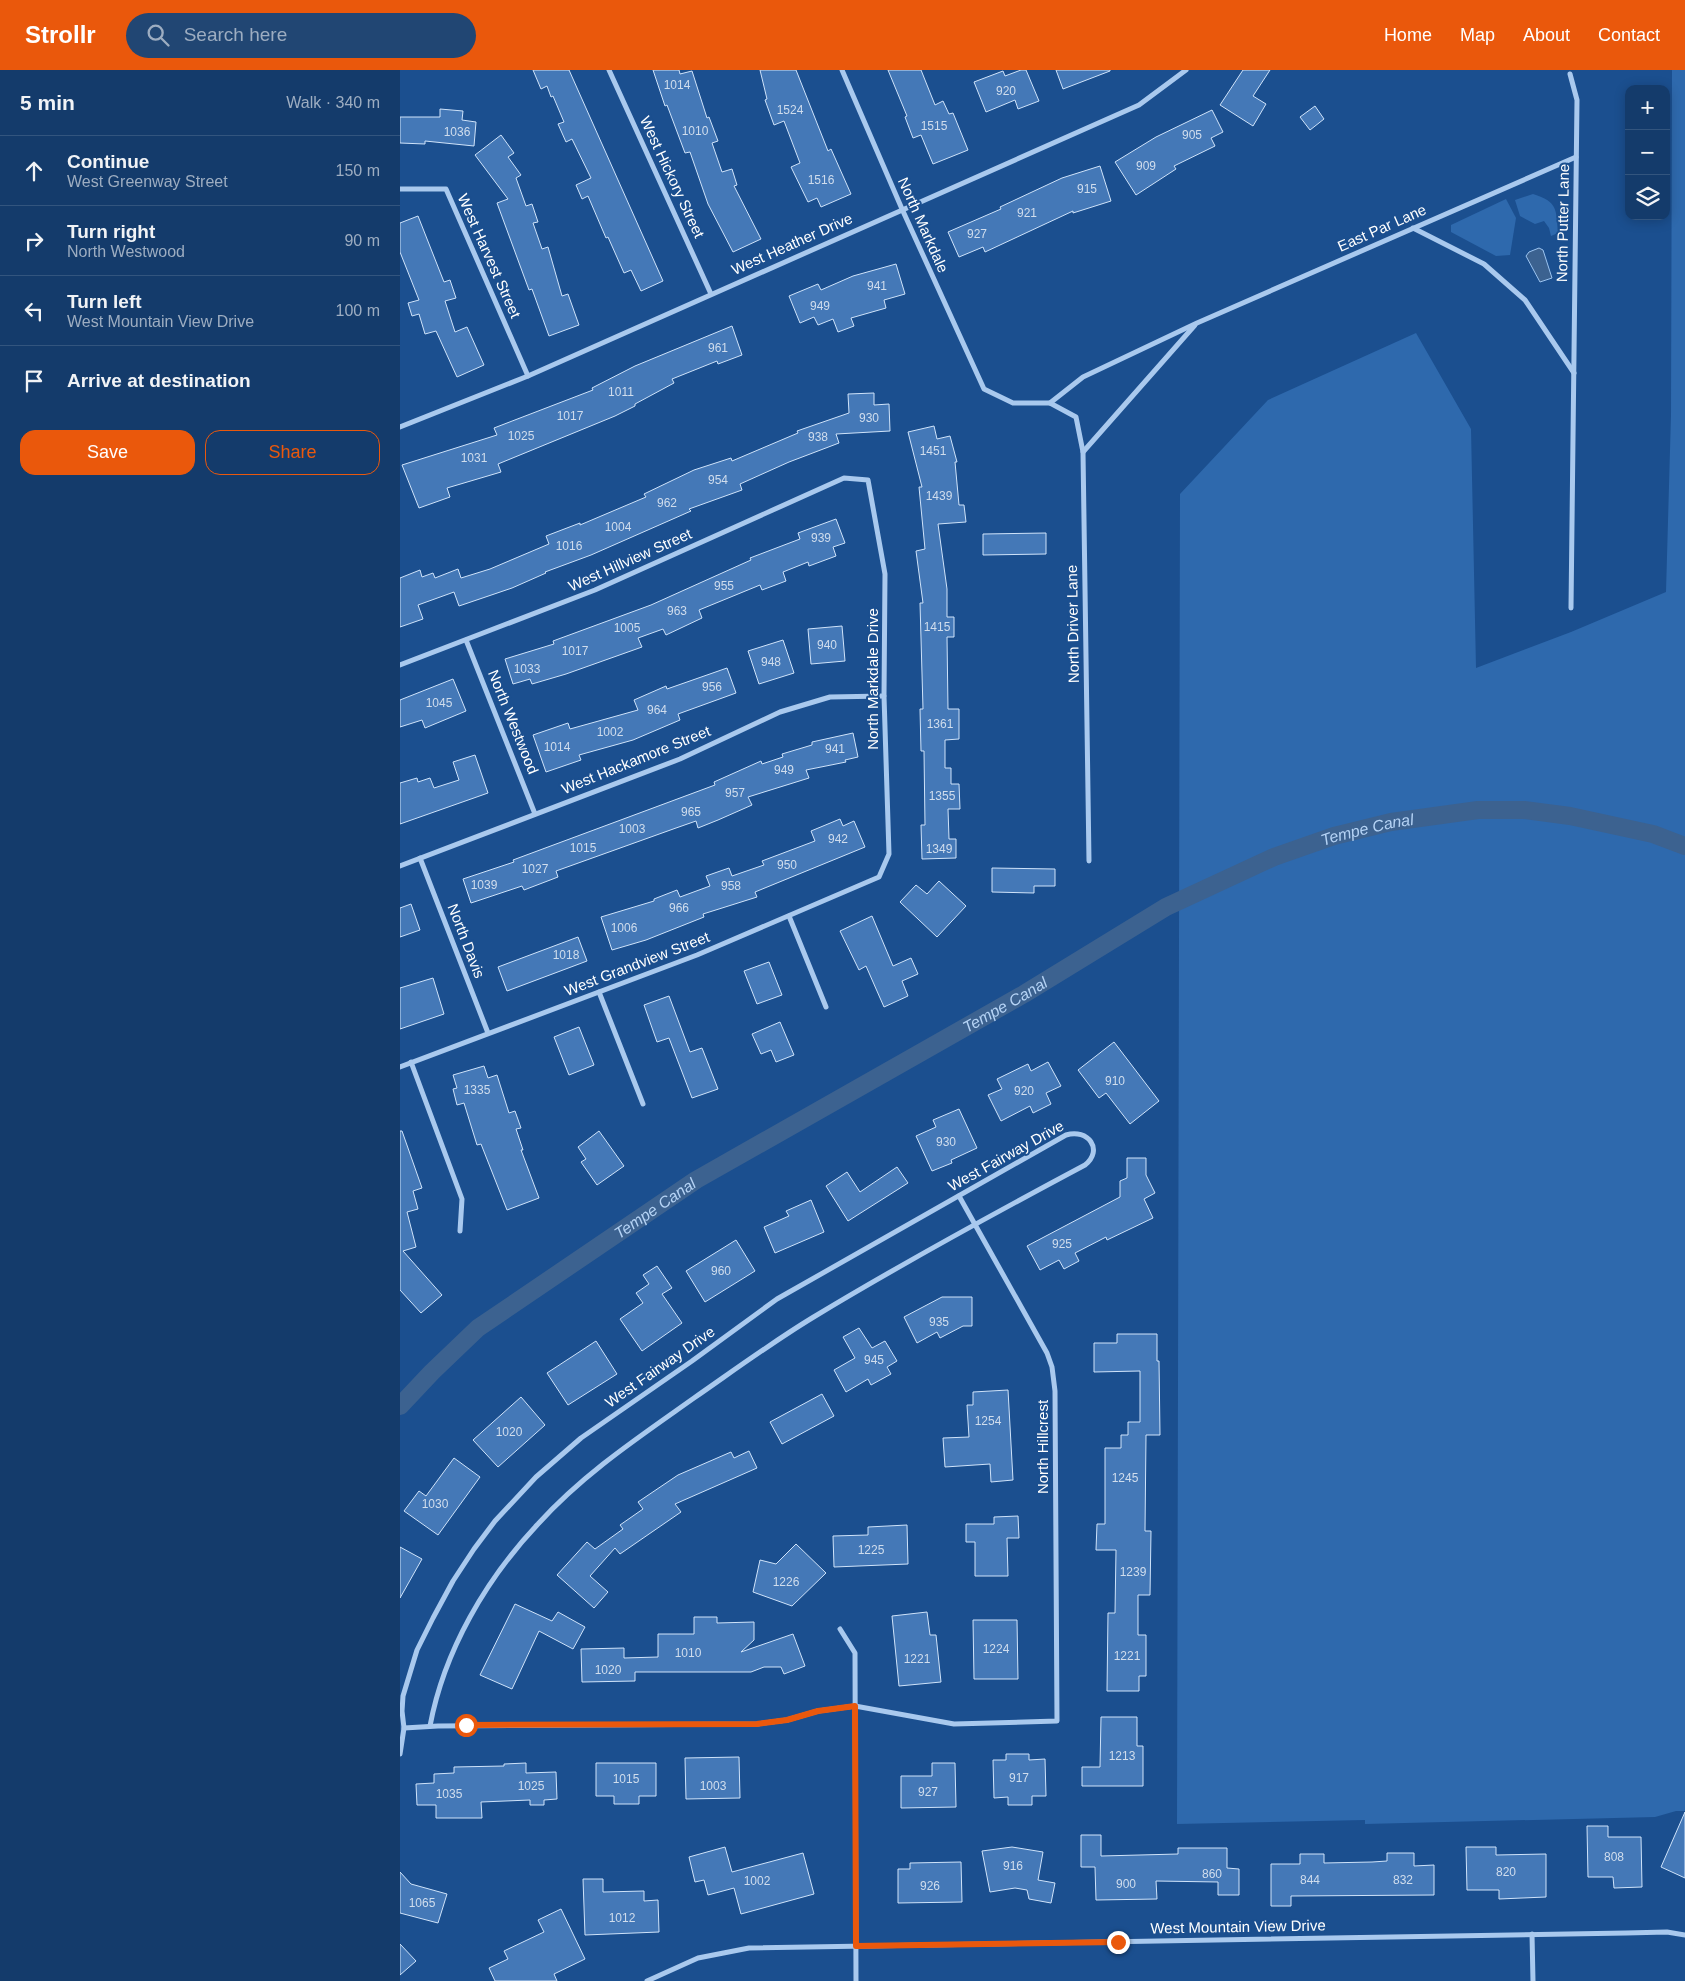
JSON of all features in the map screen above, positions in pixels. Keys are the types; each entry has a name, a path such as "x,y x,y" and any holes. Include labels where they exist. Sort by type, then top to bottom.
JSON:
{"street":[{"name":"West Hickory Street","path":"609,70 711,294"},
{"name":"North Markdale","path":"842,70 902,209 984,389 1014,403 1050,403"},
{"name":"West Heather Drive","path":"400,427 528,376 1139,105 1186,70"},
{"name":"North Putter Lane","path":"1570,74 1577,100 1571,608"},
{"name":"East Par Lane","path":"1050,403 1082,377 1198,323 1576,156"},
{"name":"West Harvest Street","path":"400,189 446,189 528,376"},
{"path":"1413,228 1484,264 1525,300 1574,374"},
{"name":"East Par Lane","path":"1084,452 1198,323"},
{"name":"North Driver Lane","path":"1050,403 1076,417 1084,452 1089,861"},
{"name":"West Hillview Street","path":"400,665 595,590 844,478 868,480"},
{"name":"North Markdale Drive","path":"868,480 885,574 884,696 889,854 879,877"},
{"name":"North Westwood","path":"466,640 535,814"},
{"name":"West Hackamore Street","path":"400,866 680,759 780,712 830,697 884,696"},
{"name":"North Davis","path":"420,858 488,1033"},
{"name":"West Grandview Street","path":"400,1067 697,955 879,877"},
{"path":"789,916 826,1007"},
{"path":"599,992 643,1104"},
{"path":"411,1062 462,1199 460,1231"},
{"name":"West Fairway Drive","path":"400,1754 404,1728 403,1696 417,1650 453,1581 474,1549 496,1521 536,1477 581,1438 692,1362 777,1299 1066,1135 1074,1132 1086,1136 1091,1142 1093,1151 1091,1160 1085,1165 975,1224 812,1318 768,1347 588,1475 565,1496 516,1548 493,1580 460,1638 433,1709 430,1726"},
{"name":"North Hillcrest","path":"855,1706 954,1724 1058,1721 1055,1391 1053,1374 1047,1353 959,1196"},
{"path":"840,1629 854,1654 856,1981"},
{"path":"404,1728 430,1726 757,1724 787,1720 818,1711 855,1706"},
{"name":"West Mountain View Drive","path":"647,1981 698,1958 748,1948 1667,1932 1685,1935"},
{"path":"1532,1934 1533,1981"}],"shaded area":[{"path":"1672,70 1685,70 1685,1811 1676,1811 1655,1817 1365,1824 1365,1820 1177,1824 1180,494 1268,400 1416,333 1471,429 1476,668 1571,632 1666,592 1671,415"},
{"path":"1533,194 1547,200 1554,207 1558,233 1551,236 1549,228 1544,221 1535,224 1520,216 1515,200"},
{"path":"1506,199 1516,218 1510,255 1496,256 1451,232 1451,225"},
{"path":"1539,248 1543,250 1552,278 1540,282 1526,256 1529,252"}],"building":[{"path":"533,70 569,70 663,281 641,291 631,270 624,273 588,196 582,199 576,185 591,178 572,139 566,142 558,124 564,122 553,96 551,97 547,86 541,89"},
{"path":"653,70 679,70 680,74 692,71 707,118 709,117 718,141 712,143 722,172 732,169 737,185 734,186 761,239 733,252 708,204 690,152 685,153 667,105 665,106"},
{"path":"760,70 796,70 828,151 831,149 851,194 821,207 817,198 808,202 791,167 800,163 784,121 774,125 765,100 767,99"},
{"path":"888,70 921,70 935,105 943,101 949,114 953,113 968,150 933,164 921,135 913,138 905,117 907,116"},
{"path":"1026,70 1039,101 1018,109 1015,100 986,112 974,82 1003,71 1005,76"},
{"path":"1056,70 1110,70 1110,71 1063,89"},
{"path":"1243,70 1270,70 1253,96 1266,104 1253,126 1220,105"},
{"path":"1315,106 1324,119 1310,130 1300,117"},
{"path":"440,109 463,111 462,120 476,122 474,146 425,141 425,144 400,143 400,117 440,117"},
{"path":"1212,110 1223,132 1211,138 1215,146 1174,166 1176,169 1136,195 1115,162 1156,137"},
{"path":"501,135 514,153 508,157 521,175 516,178 526,206 532,204 538,222 533,223 542,249 548,247 562,296 568,294 579,325 549,336 532,289 529,290 497,203 508,199 475,155"},
{"path":"1100,166 1111,201 1073,213 1073,211 985,252 983,247 959,257 948,232 1001,209 1000,207 1062,178"},
{"path":"418,216 444,282 450,280 456,298 445,301 455,332 467,327 484,365 457,377 436,331 425,334 419,314 412,316 408,303 419,300 400,252 400,223"},
{"path":"896,264 905,294 884,300 886,308 851,318 854,326 838,332 833,319 818,325 814,317 800,323 789,296 818,284 821,290 853,276"},
{"path":"732,326 742,355 718,364 717,361 672,379 674,383 635,404 635,406 498,464 501,472 447,488 450,497 419,508 402,465 497,435 494,428 593,390 592,388 635,366"},
{"path":"874,393 874,405 889,404 890,431 836,434 839,443 789,462 740,484 742,490 689,509 691,511 591,555 545,572 512,588 459,606 454,592 418,605 423,619 400,627 400,578 420,570 422,577 433,573 435,578 458,569 461,578 490,569 549,544 546,536 580,523 580,525 646,497 644,494 694,470 731,458 732,461 798,433 797,431 849,413 848,394"},
{"path":"934,426 937,439 950,436 957,462 955,462 959,505 964,505 966,522 938,524 947,589 947,617 954,617 954,637 947,637 948,709 959,709 959,739 945,740 945,768 951,768 951,784 959,784 960,809 948,809 949,839 956,839 956,858 922,859 921,825 925,825 924,751 921,751 920,709 923,709 920,603 923,603 916,551 925,549 919,487 922,487 908,432"},
{"path":"836,519 845,543 833,547 836,556 809,566 808,562 783,572 786,581 762,590 760,585 699,610 702,618 666,635 663,629 638,638 642,647 532,684 530,679 513,684 505,659 554,644 553,641 651,605 751,560 750,558 800,539 798,533"},
{"path":"1046,533 1046,554 983,555 983,534"},
{"path":"842,626 845,661 811,664 808,629"},
{"path":"783,640 794,673 759,684 748,651"},
{"path":"727,668 736,693 678,714 680,720 633,740 579,755 581,760 546,772 533,735 568,723 570,729 638,710 634,700 666,686 667,689"},
{"path":"453,679 466,711 425,728 422,720 400,727 400,700"},
{"path":"853,733 858,757 845,760 846,762 806,770 809,778 748,797 752,805 698,828 696,821 556,871 558,877 524,890 522,886 471,903 463,879 514,862 513,860 715,785 714,782 761,761 762,764 783,757 782,754 812,745 812,742"},
{"path":"475,755 488,793 400,824 400,783 417,778 418,782 430,778 434,788 459,780 453,762"},
{"path":"840,819 843,826 854,821 865,847 755,892 757,897 703,914 704,917 646,940 612,950 601,917 654,901 654,899 677,890 680,897 710,886 706,876 729,868 732,876 764,865 762,861 815,841 811,831"},
{"path":"992,868 1055,869 1055,886 1034,886 1034,893 992,892"},
{"path":"939,881 966,906 937,937 900,902 916,885 927,894"},
{"path":"411,904 420,930 400,937 400,908"},
{"path":"872,916 893,966 911,958 918,974 902,981 908,996 884,1007 866,966 859,970 840,931"},
{"path":"578,937 587,961 507,991 498,967"},
{"path":"769,962 782,995 757,1004 744,971"},
{"path":"433,978 444,1014 400,1029 400,988"},
{"path":"669,996 690,1052 702,1048 718,1089 692,1098 669,1038 657,1042 644,1005"},
{"path":"780,1022 794,1055 776,1062 771,1050 761,1054 752,1034"},
{"path":"579,1027 594,1065 569,1075 554,1037"},
{"path":"1114,1042 1159,1101 1130,1124 1106,1093 1099,1098 1078,1070"},
{"path":"1048,1062 1061,1086 1046,1093 1051,1104 1033,1113 1030,1106 1001,1121 988,1095 1002,1089 997,1079 1028,1064 1031,1071"},
{"path":"484,1066 488,1078 497,1075 509,1113 515,1111 521,1128 516,1129 523,1150 521,1150 539,1198 507,1210 481,1144 477,1145 464,1103 457,1105 453,1089 457,1088 453,1075"},
{"path":"959,1109 977,1148 951,1160 952,1163 932,1171 916,1136 936,1127 933,1120"},
{"path":"400,1131 402,1131 422,1188 413,1191 418,1209 407,1212 416,1247 403,1251 442,1295 421,1313 400,1290"},
{"path":"599,1131 624,1166 597,1185 581,1162 586,1159 578,1147"},
{"path":"1127,1158 1146,1158 1146,1175 1155,1193 1144,1199 1153,1218 1107,1240 1106,1237 1075,1253 1079,1261 1064,1269 1059,1260 1040,1270 1027,1246 1120,1197 1120,1181 1127,1178"},
{"path":"897,1167 908,1183 848,1221 826,1186 847,1172 860,1192"},
{"path":"811,1200 824,1232 775,1253 764,1227 789,1216 786,1211"},
{"path":"736,1240 755,1271 705,1302 686,1271"},
{"path":"657,1266 672,1288 662,1294 682,1323 642,1351 620,1319 643,1303 636,1293 649,1284 643,1275"},
{"path":"942,1297 972,1297 972,1326 963,1326 940,1338 937,1332 917,1343 904,1317"},
{"path":"859,1328 872,1348 885,1341 897,1361 887,1367 891,1374 871,1385 868,1379 846,1392 834,1370 855,1358 843,1337"},
{"path":"1117,1334 1157,1334 1157,1361 1159,1361 1160,1435 1146,1435 1145,1531 1151,1531 1150,1595 1138,1595 1138,1635 1146,1635 1146,1676 1139,1676 1139,1691 1107,1691 1108,1613 1115,1613 1116,1550 1096,1550 1097,1524 1105,1524 1105,1448 1121,1448 1121,1435 1128,1435 1128,1422 1140,1422 1140,1371 1094,1372 1094,1343 1117,1343"},
{"path":"596,1341 617,1374 568,1405 547,1373"},
{"path":"1008,1390 1013,1480 991,1482 990,1464 945,1467 943,1438 969,1437 967,1405 973,1405 973,1392"},
{"path":"822,1394 834,1416 782,1444 770,1422"},
{"path":"521,1397 545,1425 498,1467 473,1440"},
{"path":"749,1451 757,1468 675,1504 681,1512 620,1554 615,1548 590,1576 608,1592 594,1608 557,1575 587,1542 595,1549 623,1529 620,1525 643,1509 638,1502 678,1475 731,1452 734,1458"},
{"path":"454,1458 480,1477 438,1535 404,1511 419,1491 426,1496"},
{"path":"1018,1516 1019,1538 1007,1538 1008,1576 975,1576 975,1542 966,1542 966,1524 994,1524 994,1517"},
{"path":"907,1525 908,1564 834,1567 833,1536 868,1535 868,1527"},
{"path":"796,1544 826,1573 792,1606 753,1592 760,1560 776,1564"},
{"path":"400,1547 422,1559 400,1598"},
{"path":"515,1604 552,1621 558,1612 585,1627 573,1649 539,1631 512,1689 480,1675"},
{"path":"927,1612 930,1635 936,1635 941,1682 899,1686 892,1616"},
{"path":"694,1617 717,1617 717,1623 754,1622 754,1640 741,1652 793,1634 805,1666 784,1674 781,1667 764,1667 751,1672 635,1672 635,1681 582,1682 581,1649 624,1648 624,1658 658,1657 658,1634 694,1634"},
{"path":"973,1620 1017,1620 1018,1679 974,1679"},
{"path":"1101,1717 1137,1717 1137,1746 1143,1746 1143,1786 1082,1786 1082,1767 1100,1767"},
{"path":"1006,1754 1029,1754 1029,1760 1045,1759 1046,1796 1032,1796 1032,1805 1008,1805 1008,1797 994,1798 993,1760 1006,1760"},
{"path":"739,1757 740,1798 686,1799 685,1758"},
{"path":"526,1763 526,1773 556,1772 557,1799 544,1800 544,1805 530,1805 530,1800 481,1802 482,1818 436,1818 436,1805 417,1805 416,1784 434,1783 434,1774 454,1773 454,1767 504,1766 504,1764"},
{"path":"596,1763 656,1763 656,1796 639,1796 639,1804 614,1804 614,1796 596,1796"},
{"path":"932,1763 955,1763 956,1807 901,1808 901,1776 932,1776"},
{"path":"1685,1812 1685,1878 1661,1867"},
{"path":"1587,1826 1608,1826 1608,1837 1641,1837 1642,1887 1614,1888 1613,1877 1588,1877"},
{"path":"1081,1835 1101,1835 1101,1856 1178,1854 1178,1848 1227,1848 1227,1868 1239,1869 1239,1895 1218,1895 1218,1882 1156,1881 1157,1899 1096,1900 1095,1867 1081,1867"},
{"path":"725,1847 732,1872 803,1853 814,1894 741,1914 734,1888 708,1895 704,1880 695,1882 689,1857"},
{"path":"1012,1847 1043,1852 1038,1880 1055,1883 1051,1903 1029,1899 1027,1890 1015,1888 990,1892 982,1851"},
{"path":"1466,1847 1496,1847 1496,1855 1546,1854 1546,1897 1499,1899 1499,1890 1467,1890"},
{"path":"1387,1853 1414,1853 1414,1866 1434,1865 1434,1895 1291,1896 1291,1906 1271,1906 1271,1864 1300,1864 1300,1854 1324,1854 1324,1863 1387,1861"},
{"path":"961,1862 962,1902 898,1903 898,1869 910,1869 910,1863"},
{"path":"400,1872 411,1884 447,1894 438,1923 400,1913"},
{"path":"583,1879 603,1879 603,1892 644,1891 644,1901 658,1900 659,1932 585,1935"},
{"path":"561,1909 585,1959 554,1974 557,1981 495,1981 489,1968 508,1959 504,1951 544,1932 538,1920"},
{"path":"400,1944 416,1961 400,1975"}],"waterway":[{"name":"Tempe Canal","path":"400,1406 478,1328 696,1180 1024,994 1166,907 1274,857 1334,836 1391,822 1478,810 1524,810 1570,816 1653,834 1685,846"}],"route":[{"path":"466,1725 757,1724 787,1720 818,1711 855,1706 856,1946 1118,1942"}]}
